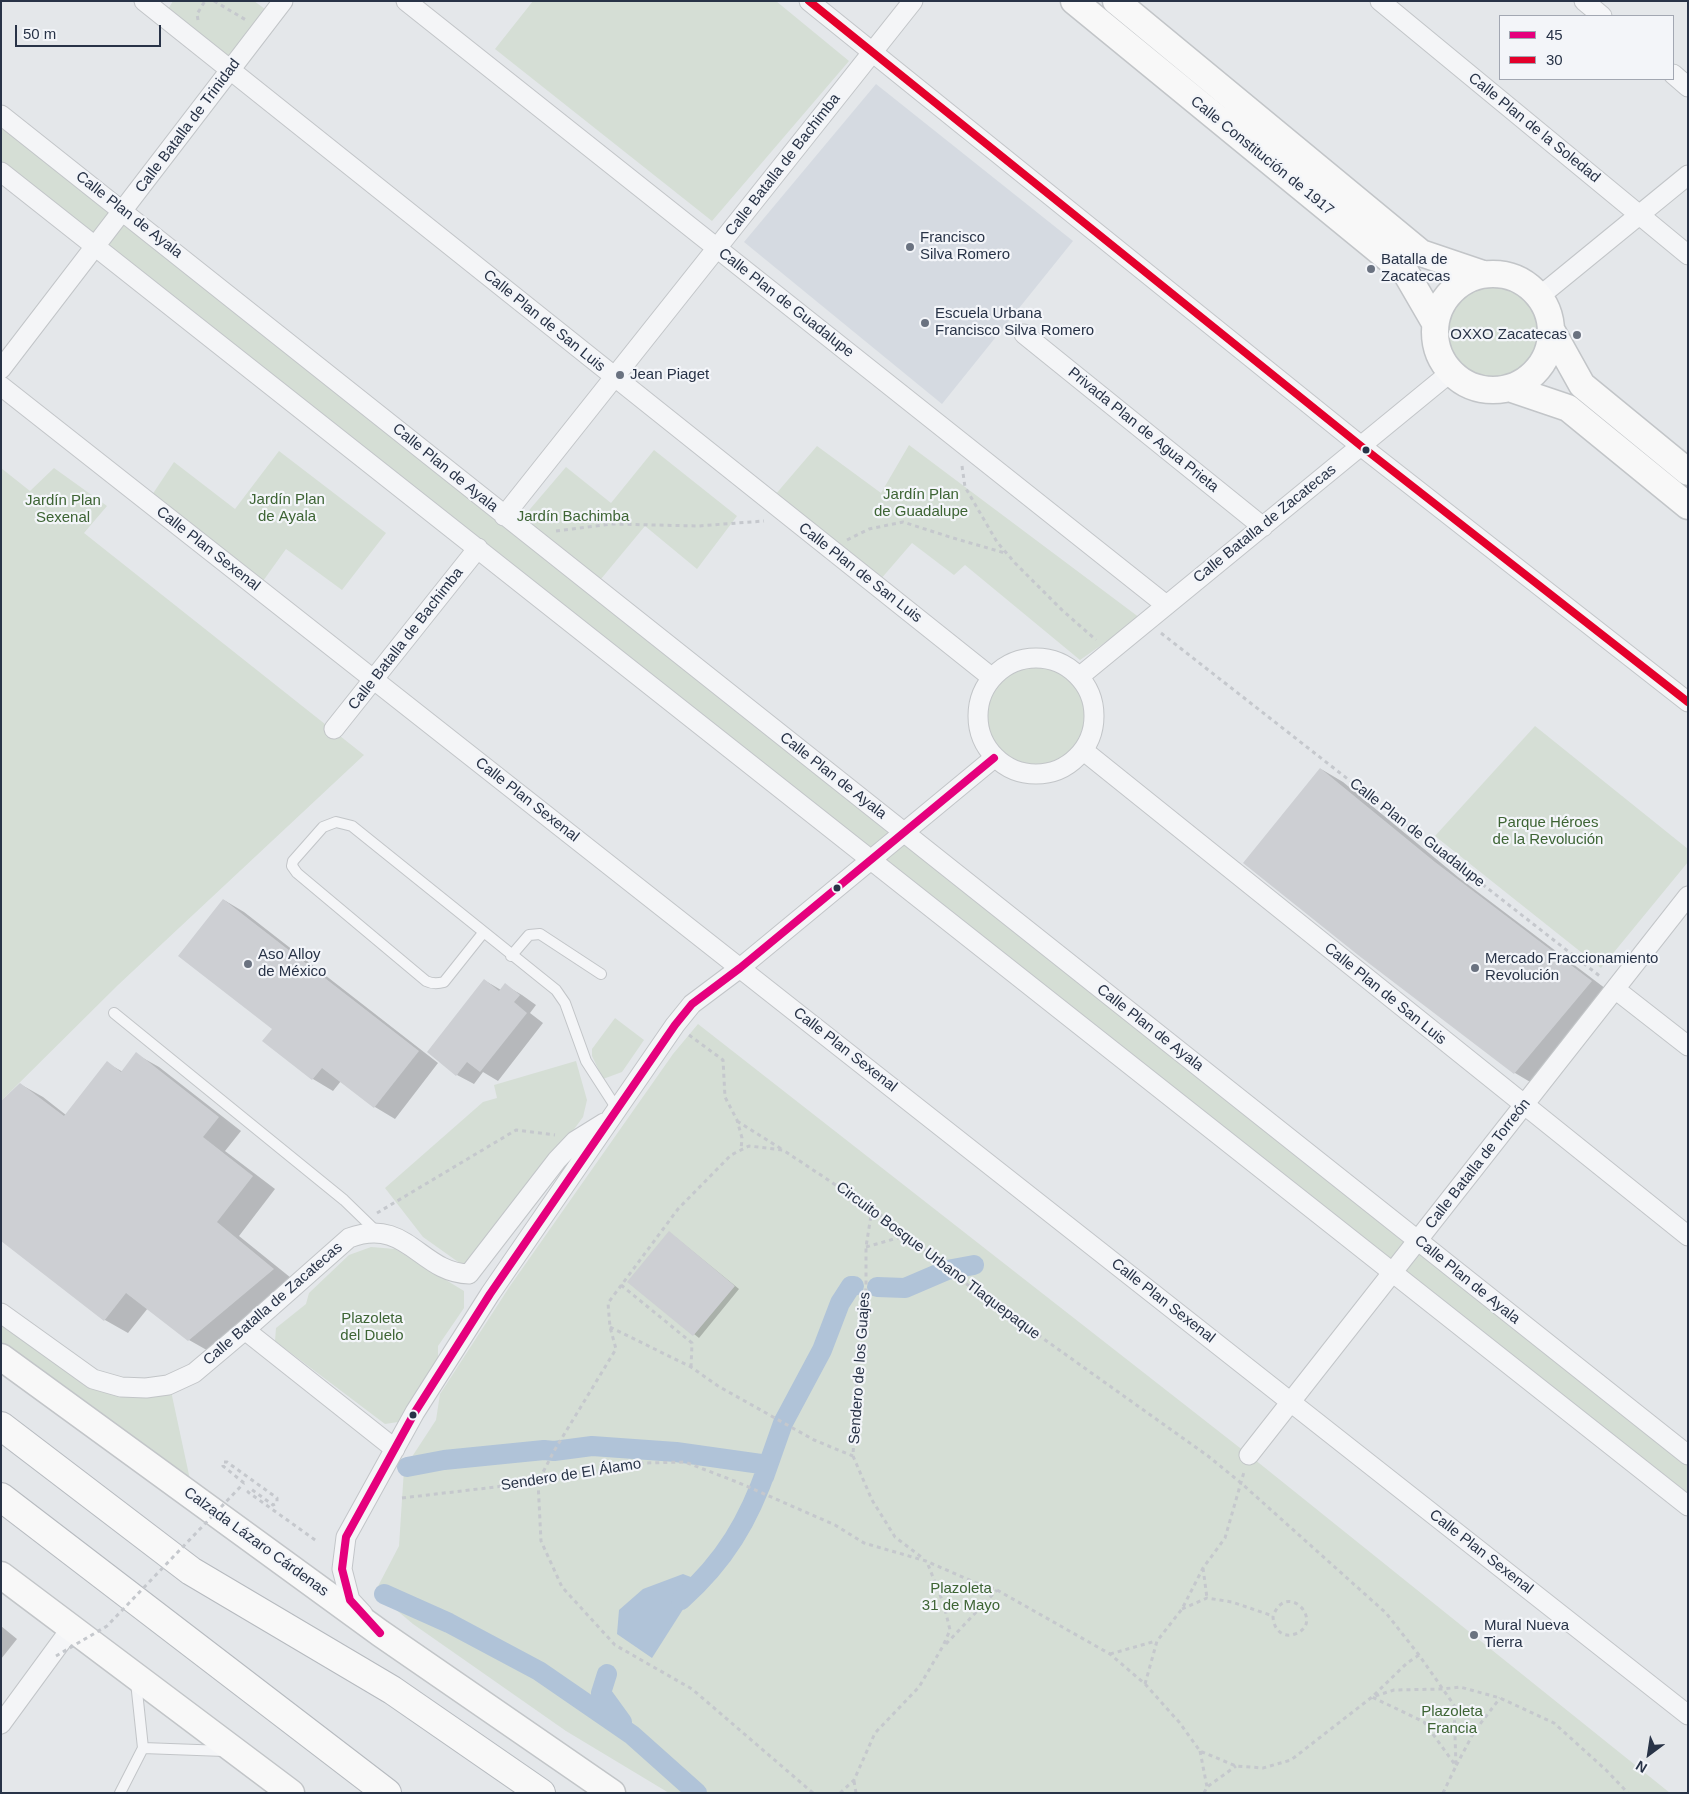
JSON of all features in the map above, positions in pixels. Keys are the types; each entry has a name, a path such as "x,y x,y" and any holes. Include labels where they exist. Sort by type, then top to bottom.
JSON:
{"highway":[{"path":"1,1426 191,1571 392,1690 541,1793"},
{"path":"1,1497 387,1793"}],"street":[{"name":"Calle Plan de San Luis","path":"144,1 991,677"},
{"name":"Calle Batalla de Trinidad","path":"1,369 283,1"},
{"name":"Calle Plan de Guadalupe","path":"406,1 1166,605"},
{"path":"809,1 1361,446 1688,702"},
{"name":"Calle Batalla de Bachimba","path":"504,516 913,1"},
{"name":"Calle Constitución de 1917","path":"1074,1 1406,273 1435,323"},
{"name":"Calle Constitución de 1917","path":"1116,1 1421,253 1483,274"},
{"name":"Calle Plan de la Soledad","path":"1380,1 1688,255"},
{"path":"1584,1 1601,15"},
{"path":"1674,75 1688,87"},
{"name":"Calle Plan de Ayala","path":"1,115 1688,1455"},
{"path":"1,172 1688,1506"},
{"path":"1540,296 1688,174"},
{"path":"1499,273 1515,277 1529,285 1540,296 1551,320 1552,333 1549,352 1540,368 1526,381 1509,388 1493,390 1478,388 1464,382 1451,372 1441,358 1435,341 1435,323 1440,306 1451,291 1466,280 1483,274 1499,273"},
{"path":"1552,333 1582,385 1688,472"},
{"name":"Privada Plan de Agua Prieta","path":"1024,334 1263,526"},
{"name":"Calle Batalla de Zacatecas","path":"1079,677 1451,372"},
{"name":"Calle Plan Sexenal","path":"1,386 1688,1715"},
{"path":"1509,388 1568,408 1688,506"},
{"name":"Calle Batalla de Bachimba","path":"334,729 478,548"},
{"path":"1035,657 1051,659 1067,666 1079,677 1090,693 1095,713 1092,733 1084,751 1065,768 1041,775 1016,772 994,758 982,740 977,718 980,696 991,677 1004,667 1019,660 1035,657"},
{"name":"Calle Plan de San Luis","path":"1084,751 1688,1236"},
{"path":"380,1633 350,1600 342,1569 346,1536 415,1412 490,1294 675,1024 692,1004 740,968 994,758"},
{"name":"Calle Batalla de Torreón","path":"1249,1455 1688,896"},
{"path":"1615,989 1688,1046"},
{"path":"469,1274 552,1166 575,1141 613,1114"},
{"path":"371,1226 403,1241 452,1273 469,1274 490,1294"},
{"name":"Calle Batalla de Zacatecas","path":"1,1313 93,1379 121,1387 146,1388 168,1385 194,1373 349,1238 361,1234 371,1226"},
{"path":"245,1330 395,1449"},
{"name":"Calzada Lázaro Cárdenas","path":"1,1357 380,1633 612,1793"},
{"path":"1,1575 291,1793"},
{"path":"2,1722 72,1627"}],"lane":[{"path":"483,933 444,982 438,984 431,983 426,981 297,873 292,866 293,861 323,827 336,822 352,826 561,996 586,1061 613,1114"},
{"path":"511,956 529,935 540,934 601,974"},
{"path":"114,1013 344,1200 371,1226"},
{"path":"120,1793 143,1748 135,1675"},
{"path":"143,1748 236,1751"}],"path":[{"path":"214,1 249,22 256,37"},
{"path":"956,439 965,487 997,542 1062,610 1110,651"},
{"path":"529,535 612,524 698,526 792,519"},
{"path":"829,548 869,529 902,522 1006,553"},
{"name":"Calle Plan de Guadalupe","path":"1146,622 1615,989"},
{"path":"675,1024 723,1060 725,1097 737,1120 742,1138 741,1150 731,1155"},
{"path":"737,1120 783,1150"},
{"path":"371,1226 396,1201 516,1130 568,1137 575,1141"},
{"name":"Circuito Bosque Urbano Tlaquepaque","path":"538,1482 554,1451 616,1349 610,1327 608,1303 678,1209 731,1155 750,1146 783,1150 872,1209 908,1235 948,1270 1208,1456 1241,1482 1386,1613 1419,1655 1454,1705 1456,1766 1443,1793"},
{"name":"Sendero de los Guajes","path":"872,1209 866,1247 866,1288 857,1373 854,1456 872,1500 895,1537 926,1561"},
{"path":"866,1247 908,1235"},
{"path":"621,1286 692,1343 691,1367"},
{"path":"610,1327 691,1367 718,1386 814,1440 854,1456"},
{"path":"56,1656 107,1626 244,1483 223,1466 223,1462 227,1462 277,1498 277,1503 273,1505 251,1489 248,1492 318,1542"},
{"name":"Sendero de El Álamo","path":"402,1498 538,1482 576,1473 644,1463 684,1462 737,1482 835,1525 864,1543 926,1561"},
{"path":"538,1482 541,1541 562,1587 615,1645 692,1689 812,1793"},
{"path":"1145,1684 1157,1641 1182,1609 1203,1568 1225,1538 1241,1482"},
{"path":"926,1561 997,1590 1110,1654 1145,1684 1179,1722 1200,1751 1207,1787"},
{"path":"926,1561 948,1619 950,1630 944,1646"},
{"path":"1203,1568 1208,1598"},
{"path":"840,1793 854,1780 876,1733 919,1686 944,1646 997,1590"},
{"path":"1182,1609 1208,1598 1232,1602 1273,1616"},
{"path":"1294,1602 1301,1606 1307,1618 1302,1630 1298,1634 1291,1636 1278,1631 1273,1624 1273,1616 1275,1609 1280,1604 1294,1602"},
{"path":"1110,1654 1157,1641"},
{"path":"1200,1751 1236,1766 1263,1768 1291,1760 1372,1697 1407,1663 1419,1655"},
{"path":"1372,1697 1394,1690 1460,1687 1500,1698 1554,1724 1606,1770 1628,1793"},
{"path":"1372,1697 1424,1722 1456,1766 1474,1732 1500,1698"},
{"path":"1204,1793 1207,1787 1236,1766"},
{"path":"854,1780 856,1793"}],"shaded area":[{"name":"Escuela Urbana Francisco Silva Romero","path":"876,84 1073,241 942,404 744,242"}],"green space":[{"path":"173,1 254,1 265,9 229,57 167,11"},
{"path":"533,1 776,1 849,61 712,221 495,49"},
{"path":"1,121 126,213 896,834 872,860 1,172"},
{"path":"1494,274 1516,278 1535,290 1547,309 1551,331 1547,353 1535,372 1516,384 1494,388 1472,384 1453,372 1441,353 1437,331 1441,309 1453,290 1472,278"},
{"name":"Jardín Plan de Guadalupe","path":"909,445 1140,618 1080,660 965,565 954,575 912,543 880,580 775,495 817,446 881,493"},
{"name":"Jardín Bachimba","path":"654,450 737,516 697,569 645,526 601,579 519,522 566,467 611,503"},
{"name":"Jardín Plan de Ayala","path":"279,451 386,533 342,590 286,549 258,588 148,501 174,462 235,509"},
{"name":"Jardín Plan Sexenal","path":"1,468 30,491 54,468 107,506 84,533 364,755 118,985 1,1101"},
{"path":"1036,658 1058,662 1068,667 1077,675 1085,684 1090,694 1094,716 1090,738 1085,748 1077,757 1068,765 1058,770 1036,774 1014,770 1004,765 995,757 987,748 982,738 978,716 982,694 987,684 995,675 1004,667 1014,662"},
{"name":"Parque Héroes de la Revolución","path":"1535,726 1688,849 1688,862 1601,968 1435,836"},
{"path":"904,833 1415,1245 1393,1272 876,863"},
{"path":"615,1018 644,1040 622,1072 603,1079 592,1056 592,1049"},
{"path":"698,1024 1249,1455 1670,1793 669,1793 566,1731 413,1624 375,1592 399,1546 404,1469 436,1420 440,1394 510,1286 673,1054"},
{"path":"576,1061 587,1100 583,1117 478,1260 461,1264 423,1237 385,1188 483,1102 497,1098 494,1085"},
{"name":"Plazoleta del Duelo","path":"371,1247 395,1249 464,1291 464,1308 438,1346 438,1358 398,1422 385,1424 275,1341 276,1328 306,1304 309,1293 349,1255"},
{"path":"1417,1247 1688,1456 1688,1504 1398,1270"},
{"path":"1,1313 93,1379 171,1391 192,1489 1,1357"}],"water":[{"path":"683,1574 701,1581 652,1658 617,1634 619,1610 643,1589"}],"building":[{"path":"1320,768 1435,862 1592,981 1514,1074 1358,955 1243,863"},
{"path":"223,899 419,1051 374,1108 322,1068 312,1080 262,1041 272,1029 178,956"},
{"path":"484,979 499,991 505,983 520,995 514,1002 527,1013 480,1072 467,1062 456,1076 427,1052"},
{"path":"136,1052 219,1117 203,1137 253,1176 217,1222 274,1269 188,1341 126,1293 104,1321 1,1241 1,1101 20,1083 64,1116 107,1061 121,1072"},
{"path":"669,1231 735,1286 693,1336 627,1282"}],"waterway":[{"path":"877,1287 905,1288 947,1270 974,1265"},
{"path":"764,1477 783,1423 822,1350 840,1303 851,1286 854,1286"},
{"path":"407,1467 444,1460 592,1446 676,1452 768,1465 753,1504 734,1538 723,1555 681,1600"},
{"path":"384,1594 449,1623 539,1671 632,1735 697,1793"},
{"path":"607,1674 601,1693 622,1722"}],"transit line":[{"name":"30","path":"809,1 1361,446 1688,702"},
{"name":"45","path":"380,1633 350,1600 342,1569 346,1537 415,1412 490,1294 675,1025 692,1004 740,968 994,758"}],"place":[{"name":"Francisco Silva Romero","path":"910,247"},
{"name":"Batalla de Zacatecas","path":"1371,269"},
{"name":"Escuela Urbana Francisco Silva Romero","path":"925,323"},
{"name":"OXXO Zacatecas","path":"1577,335"},
{"name":"Jean Piaget","path":"620,375"},
{"name":"Aso Alloy de México","path":"248,964"},
{"name":"Mercado Fraccionamiento Revolución","path":"1475,968"},
{"name":"Mural Nueva Tierra","path":"1474,1635"}],"park label":[{"name":"Plazoleta 31 de Mayo","path":"961,1598"},
{"name":"Plazoleta Francia","path":"1452,1720"}]}
